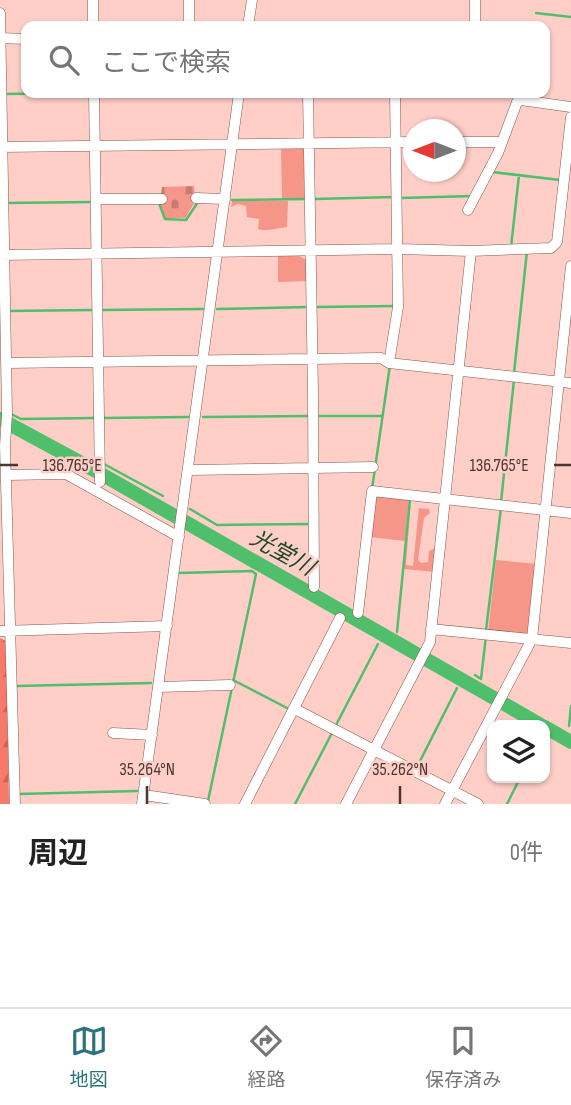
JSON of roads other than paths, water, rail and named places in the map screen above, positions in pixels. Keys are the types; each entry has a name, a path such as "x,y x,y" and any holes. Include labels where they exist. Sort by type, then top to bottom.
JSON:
{"street":[{"path":"93,0 93,21"},
{"path":"189,0 189,21"},
{"path":"249,21 252,0"},
{"path":"475,0 475,21"},
{"path":"0,13 2,314 7,414 7,433 3,445 15,804"},
{"path":"0,38 21,38"},
{"path":"94,98 100,482"},
{"path":"205,804 143,799 238,98"},
{"path":"307,98 313,359 314,587"},
{"path":"389,363 398,307 395,98"},
{"path":"468,210 502,142 517,102 521,100 571,107"},
{"path":"2,255 397,249 471,251 555,246 571,117"},
{"path":"1,147 403,142"},
{"path":"466,142 502,142"},
{"path":"196,198 225,199"},
{"path":"96,199 162,199"},
{"path":"346,804 430,642 471,251"},
{"path":"445,804 532,639 571,266"},
{"path":"6,363 381,358 389,363 571,383"},
{"path":"188,470 373,467"},
{"path":"6,475 66,474 179,532"},
{"path":"358,612 372,491 571,513"},
{"path":"245,804 340,618"},
{"path":"0,631 167,626"},
{"path":"431,629 571,643"},
{"path":"158,687 230,685"},
{"path":"295,709 478,804"},
{"path":"113,733 152,735"}],"waterway":[{"path":"536,13 571,17"},
{"path":"4,94 21,94"},
{"path":"492,172 560,180"},
{"path":"511,247 519,175"},
{"path":"400,198 473,196"},
{"path":"314,199 395,197"},
{"path":"232,200 306,199"},
{"path":"5,203 92,202"},
{"path":"159,203 165,219 186,220 198,202"},
{"path":"514,373 527,251"},
{"path":"315,307 396,306"},
{"path":"217,309 308,307"},
{"path":"100,310 203,309"},
{"path":"7,311 94,310"},
{"path":"372,489 390,365"},
{"path":"501,502 514,380"},
{"path":"9,413 21,419 95,418"},
{"path":"203,417 311,416"},
{"path":"316,416 382,416"},
{"path":"102,418 188,417"},
{"name":"光堂川","path":"0,419 532,720"},
{"path":"104,464 163,496"},
{"path":"397,632 410,499"},
{"path":"486,630 501,508"},
{"path":"190,509 217,525 311,524"},
{"path":"179,573 252,571 256,574 208,801"},
{"name":"光堂川","path":"317,591 317,598"},
{"name":"光堂川","path":"381,639 383,635"},
{"path":"475,675 481,679 486,636"},
{"name":"光堂川","path":"396,637 396,643"},
{"path":"335,727 378,644"},
{"name":"光堂川","path":"459,683 461,679"},
{"path":"233,680 289,709"},
{"name":"光堂川","path":"471,685 473,680"},
{"path":"16,686 151,683"},
{"path":"416,769 457,688"},
{"path":"569,726 571,706"},
{"name":"光堂川","path":"550,730 571,742"},
{"path":"295,804 333,731"},
{"name":"光堂川","path":"566,739 568,735"},
{"path":"507,804 518,783"},
{"path":"19,794 137,791"}]}
